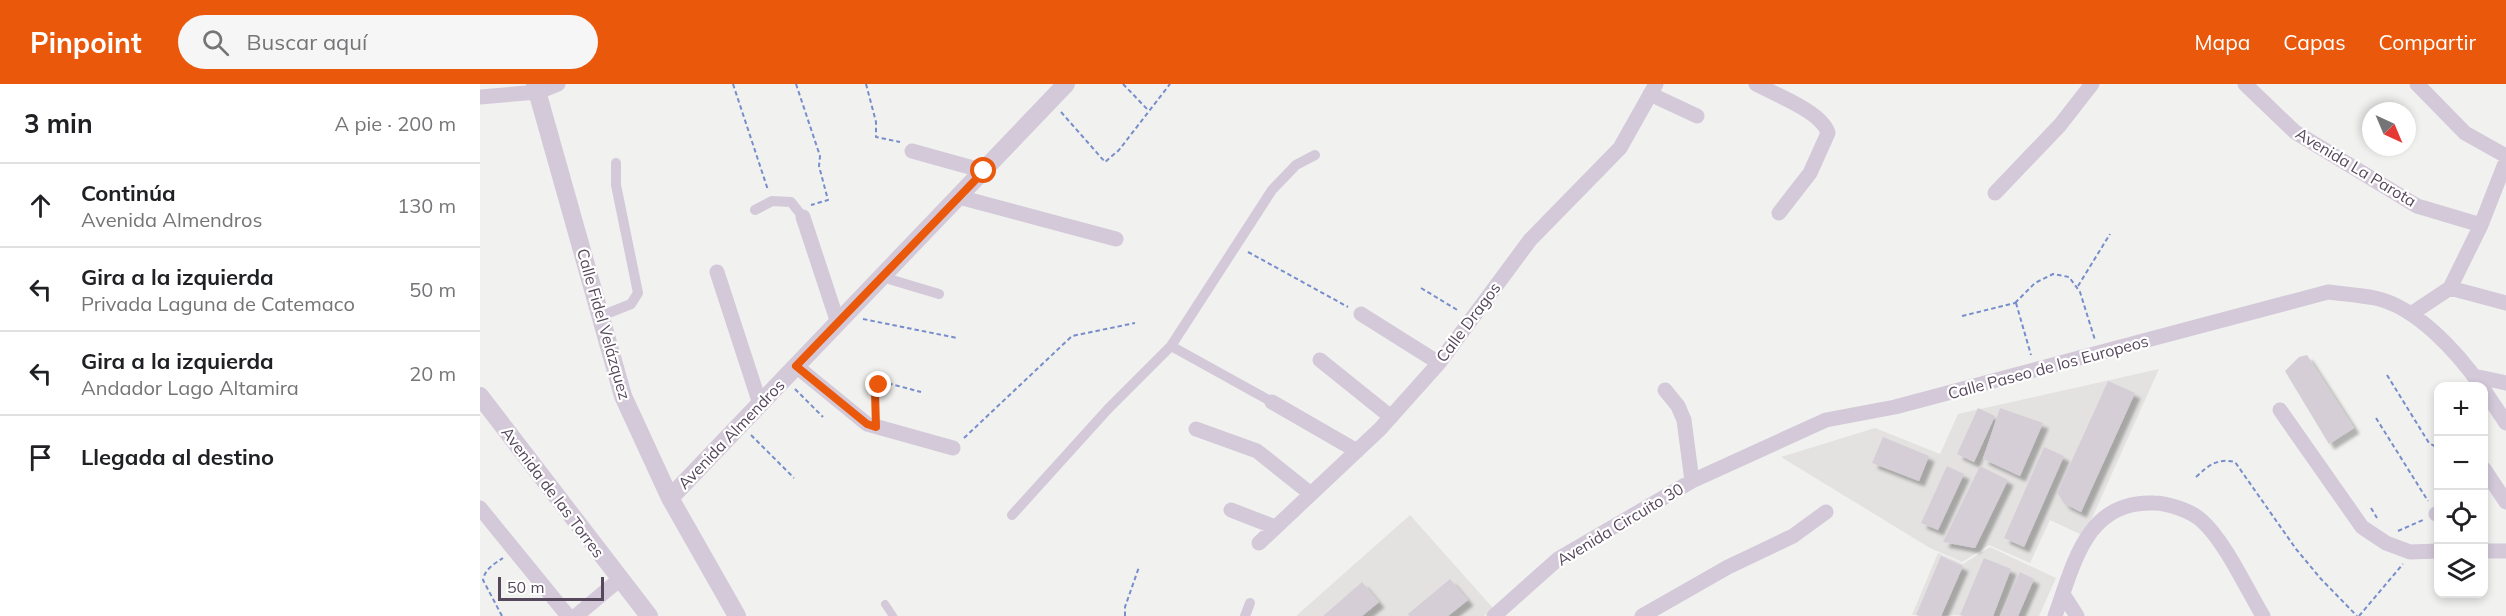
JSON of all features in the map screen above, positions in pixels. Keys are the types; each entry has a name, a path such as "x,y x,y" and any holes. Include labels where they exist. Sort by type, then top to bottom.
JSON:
{"street":[{"path":"480,98 558,84"},
{"name":"Avenida Almendros","path":"670,498 1066,84"},
{"path":"1756,84 1816,116 1826,125 1828,133 1810,173 1779,213"},
{"path":"1995,193 2060,125 2092,84"},
{"name":"Avenida La Parota","path":"2245,84 2295,132 2417,206 2481,225"},
{"path":"2416,84 2465,133 2506,156"},
{"name":"Calle Fidel Velázquez","path":"537,88 623,396 670,498 737,616"},
{"path":"1653,89 1697,116"},
{"name":"Calle Dragos","path":"1259,543 1391,417 1439,363 1530,240 1620,148 1653,89"},
{"path":"912,151 984,171"},
{"path":"1012,515 1108,408 1171,346 1284,175 1296,165 1315,155"},
{"path":"2411,314 2450,288 2481,225 2506,161"},
{"path":"601,316 631,304 638,293 616,185 616,163"},
{"path":"959,197 1116,238"},
{"path":"755,210 772,201 791,202 800,213 842,319"},
{"path":"717,272 760,404"},
{"path":"882,276 939,294"},
{"path":"2450,288 2506,303"},
{"name":"Calle Paseo de los Europeos","path":"1692,481 1826,420 1895,407 2328,292 2377,298 2411,314 2445,342 2478,382"},
{"path":"1361,314 1439,363"},
{"path":"1171,346 1356,451"},
{"path":"1320,360 1391,417"},
{"path":"791,373 867,424 953,448"},
{"path":"2488,384 2506,383"},
{"path":"1665,390 1678,406 1684,420 1692,481"},
{"name":"Avenida de las Torres","path":"480,396 648,616"},
{"name":"Calle Paseo de los Europeos","path":"2488,396 2506,423"},
{"path":"2280,410 2362,527 2386,543 2410,552 2434,551"},
{"path":"1196,429 1257,451 1311,494"},
{"name":"Avenida Circuito 30","path":"1494,616 1558,560 1692,481"},
{"path":"2488,482 2506,502"},
{"path":"2055,616 2070,572 2088,535 2111,511 2140,502 2164,503 2199,518 2214,534 2263,616"},
{"path":"480,508 568,616"},
{"path":"1231,510 1275,527"},
{"path":"1642,616 1728,567 1793,536 1826,512"},
{"path":"2488,551 2506,551"},
{"path":"576,616 620,579"},
{"path":"2063,594 2077,616"},
{"path":"1245,616 1250,603"}],"lane":[{"path":"885,604 893,616"}],"path":[{"path":"733,84 772,201"},
{"path":"796,84 820,156 819,166 828,200 800,213"},
{"path":"866,84 876,122 876,137 898,140 912,151"},
{"path":"1123,84 1148,110"},
{"path":"1051,100 1105,162 1119,150 1170,84"},
{"path":"2078,286 2110,234"},
{"path":"1238,246 1361,314"},
{"path":"1962,316 2015,303 2035,283 2053,274 2069,277 2078,286 2100,354"},
{"path":"1421,288 1472,318"},
{"path":"2015,303 2035,370"},
{"path":"842,319 957,338"},
{"path":"953,448 1072,336 1135,323"},
{"path":"791,373 823,417"},
{"path":"2387,375 2429,443 2434,446"},
{"path":"876,427 875,392 879,385 887,383 921,392"},
{"path":"2376,418 2434,509"},
{"path":"741,424 794,478"},
{"path":"2196,477 2209,464 2223,459 2235,462 2296,549 2321,579 2358,616 2398,572 2410,552"},
{"path":"2371,508 2377,518"},
{"path":"2396,532 2434,515"},
{"path":"502,616 483,580 484,573 516,550"},
{"path":"1125,616 1125,608 1139,567"}],"shaded area":[{"path":"2159,369 2084,536 2050,520 2030,563 1989,545 1962,562 1930,548 1781,457 1875,428 1940,454 1958,414"},
{"path":"1410,515 1493,608 1484,616 1296,616"},
{"path":"1990,547 2056,578 2039,616 1912,615 1938,553 1963,564"}],"building":[{"path":"2307,355 2354,428 2329,444 2285,371 2299,357"},
{"path":"2108,381 2135,393 2081,512 2065,504 2057,493"},
{"path":"1978,408 1995,416 1974,462 1957,454"},
{"path":"2000,408 2043,423 2020,476 1983,459"},
{"path":"1883,437 1929,456 1919,481 1872,463"},
{"path":"2044,447 2064,456 2024,547 2004,538"},
{"path":"1947,466 1964,474 1938,530 1921,523"},
{"path":"1980,466 2008,480 1975,548 1943,542"},
{"path":"1941,556 1963,566 1941,616 1916,615"},
{"path":"1984,558 2011,569 1993,616 1960,615"},
{"path":"2020,572 2034,579 2018,616 2000,616"},
{"path":"1450,579 1468,600 1448,616 1409,616 1408,614"},
{"path":"1362,582 1379,602 1362,616 1323,616"}],"route":[{"path":"879,385 875,392 876,427 867,424 796,366 984,171"}]}
